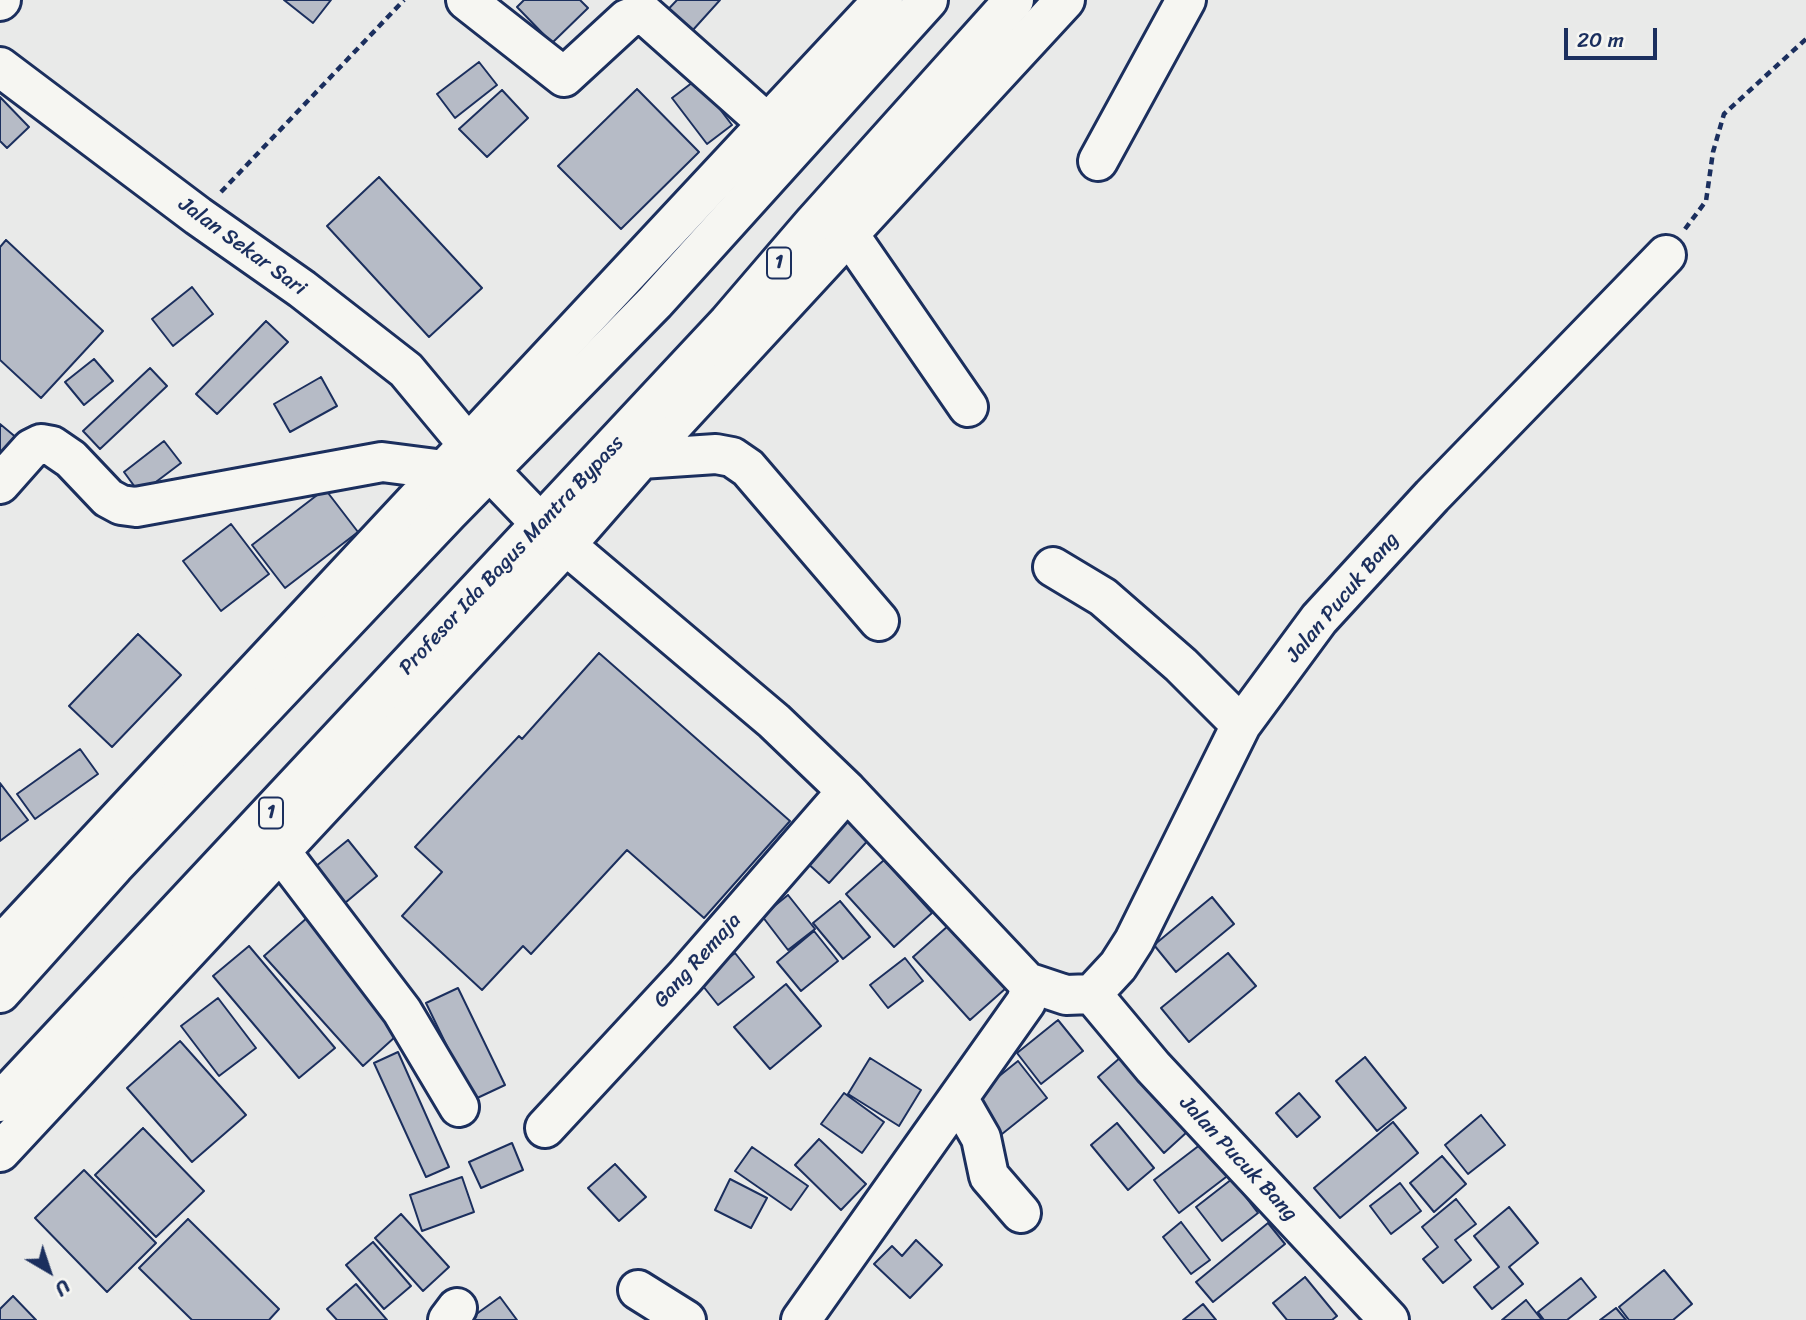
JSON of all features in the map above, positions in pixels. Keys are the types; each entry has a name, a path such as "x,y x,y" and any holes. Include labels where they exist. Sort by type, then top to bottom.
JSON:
{"main road":[{"path":"466,0 564,77 627,19 643,13 768,124"},
{"path":"0,993 467,461 768,124 883,0"},
{"path":"0,946 467,461 655,302 928,0"},
{"name":"Profesor Ida Bagus Mantra Bypass","path":"0,1102 554,534 813,224 1014,0"},
{"path":"0,1152 281,852 554,534 641,459 1065,0"},
{"path":"1098,160 1186,0"},
{"name":"Jalan Sekar Sari","path":"0,67 198,216 302,289 406,370 467,461 774,721 847,790 1027,982"},
{"path":"848,233 968,407"},
{"name":"Jalan Pucuk Bang","path":"1390,1320 1153,1067 1092,993 1118,967 1135,941 1241,725 1319,619 1432,496 1666,255"},
{"path":"0,484 31,449 41,444 52,446 71,459 108,498 121,505 136,507 382,462 467,461"},
{"path":"641,459 716,454 732,457 748,467 879,621"},
{"path":"1053,567 1103,597 1181,665 1241,725"},
{"name":"Gang Remaja","path":"545,1128 685,977 847,790"},
{"path":"281,852 402,1011 459,1107"},
{"path":"1027,982 1066,995 1092,993"},
{"path":"801,1320 1026,1002 1030,989 1027,982"},
{"path":"958,1098 979,1133 989,1175 1021,1213"},
{"path":"638,1290 686,1320"}],"path":[{"path":"198,216 404,0"},
{"path":"1666,255 1706,201 1713,152 1724,114 1806,39"}],"building":[{"path":"284,0 331,0 313,23"},
{"path":"524,0 580,0 588,8 552,43 517,7"},
{"path":"677,0 720,0 683,41 659,19"},
{"path":"479,62 497,85 455,118 437,94"},
{"path":"697,79 732,125 707,144 672,98"},
{"path":"637,89 699,152 621,229 558,166"},
{"path":"502,90 528,118 487,157 459,129"},
{"path":"0,97 29,127 7,148 0,141"},
{"path":"379,177 482,288 429,337 327,226"},
{"path":"6,240 103,331 41,398 0,360 0,247"},
{"path":"192,287 213,314 173,346 152,319"},
{"path":"266,321 288,342 217,414 196,394"},
{"path":"94,359 113,381 84,405 65,382"},
{"path":"150,368 167,386 100,449 83,431"},
{"path":"321,377 337,406 290,432 274,404"},
{"path":"0,424 18,439 0,460"},
{"path":"164,441 181,463 140,494 124,472"},
{"path":"325,489 358,532 285,588 252,545"},
{"path":"231,524 269,574 221,611 183,561"},
{"path":"138,634 181,675 112,747 69,706"},
{"path":"599,653 790,821 704,918 627,850 531,954 523,946 482,990 402,916 442,872 415,847 519,736 522,739"},
{"path":"80,749 98,774 35,819 17,794"},
{"path":"0,783 28,820 0,841"},
{"path":"846,813 872,836 829,883 804,860"},
{"path":"348,840 377,876 345,903 315,867"},
{"path":"884,860 932,913 894,947 846,894"},
{"path":"788,895 815,929 788,950 762,916"},
{"path":"1212,897 1234,924 1176,972 1154,945"},
{"path":"840,901 870,937 843,959 813,923"},
{"path":"308,917 406,1027 363,1066 264,956"},
{"path":"957,918 1014,981 970,1020 913,957"},
{"path":"814,931 838,961 801,991 777,962"},
{"path":"249,946 335,1048 299,1078 213,976"},
{"path":"735,953 754,977 718,1005 699,981"},
{"path":"1228,953 1256,986 1189,1042 1161,1008"},
{"path":"905,958 923,981 888,1008 870,985"},
{"path":"786,984 821,1026 770,1069 734,1027"},
{"path":"458,988 505,1085 473,1100 426,1003"},
{"path":"218,998 256,1048 219,1076 181,1026"},
{"path":"1058,1020 1083,1051 1041,1084 1017,1053"},
{"path":"180,1041 246,1115 192,1162 127,1088"},
{"path":"398,1052 449,1167 426,1177 374,1063"},
{"path":"1121,1057 1187,1132 1164,1153 1098,1077"},
{"path":"1365,1057 1406,1108 1377,1131 1336,1081"},
{"path":"870,1058 921,1090 899,1126 848,1094"},
{"path":"1018,1061 1047,1098 1002,1134 973,1097"},
{"path":"844,1093 884,1122 862,1153 821,1124"},
{"path":"1299,1093 1320,1117 1297,1137 1276,1113"},
{"path":"1481,1115 1505,1145 1468,1174 1445,1145"},
{"path":"1393,1122 1418,1153 1340,1218 1314,1188"},
{"path":"1117,1123 1154,1168 1128,1190 1091,1145"},
{"path":"143,1128 204,1191 156,1237 95,1175"},
{"path":"819,1139 866,1184 841,1210 795,1165"},
{"path":"1205,1141 1230,1174 1179,1213 1154,1180"},
{"path":"512,1143 523,1170 481,1188 469,1162"},
{"path":"752,1147 808,1186 791,1210 735,1171"},
{"path":"1442,1156 1466,1184 1434,1212 1410,1183"},
{"path":"615,1164 646,1197 619,1221 588,1188"},
{"path":"84,1170 156,1243 107,1292 35,1218"},
{"path":"462,1177 474,1212 422,1231 410,1195"},
{"path":"730,1179 767,1198 751,1228 715,1210"},
{"path":"1232,1179 1258,1213 1222,1241 1196,1207"},
{"path":"1400,1183 1421,1211 1391,1234 1370,1206"},
{"path":"1456,1199 1476,1224 1455,1240 1471,1260 1443,1283 1423,1259 1438,1247 1422,1227"},
{"path":"1509,1207 1538,1243 1509,1267 1523,1284 1492,1309 1474,1287 1499,1267 1474,1236"},
{"path":"401,1214 449,1267 423,1291 375,1238"},
{"path":"188,1219 279,1309 269,1320 192,1320 139,1268"},
{"path":"1181,1222 1210,1260 1191,1274 1163,1237"},
{"path":"1268,1223 1285,1244 1213,1302 1196,1282"},
{"path":"916,1240 942,1265 910,1298 874,1264 892,1246 902,1256"},
{"path":"373,1242 411,1286 384,1309 346,1265"},
{"path":"1664,1270 1692,1304 1673,1320 1629,1320 1619,1307"},
{"path":"1305,1277 1337,1316 1332,1320 1287,1320 1273,1303"},
{"path":"1581,1278 1596,1297 1567,1320 1544,1320 1538,1312"},
{"path":"356,1284 387,1320 337,1320 327,1309"},
{"path":"13,1296 36,1320 0,1320 0,1309"},
{"path":"500,1297 517,1320 468,1320"},
{"path":"1526,1300 1542,1320 1502,1320"},
{"path":"1203,1304 1216,1320 1183,1320"},
{"path":"1616,1308 1626,1320 1600,1320"}]}
